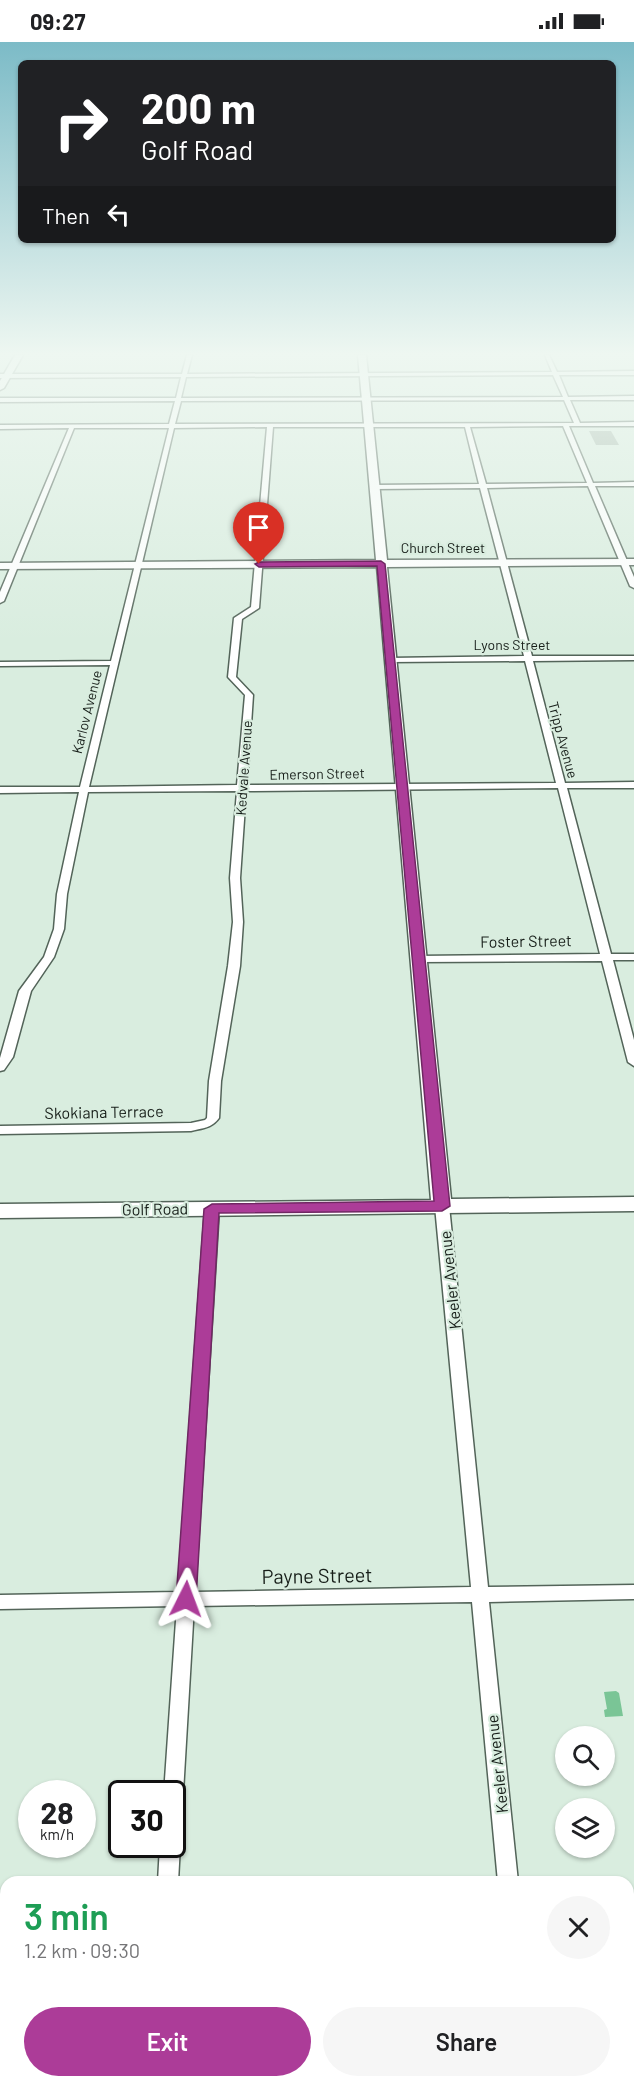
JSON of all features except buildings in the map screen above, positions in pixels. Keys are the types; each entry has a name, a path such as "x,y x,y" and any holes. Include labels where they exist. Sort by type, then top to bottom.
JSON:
{"street":[{"path":"0,602 62,450"},
{"name":"Karlov Avenue","path":"0,1066 7,1057 25,991 49,957 56,940 62,894 84,790 165,450"},
{"name":"Kedvale Avenue","path":"209,1123 214,1112 215,1080 234,966 237,922 235,878 249,695 232,677 238,618 255,608 268,450"},
{"name":"Keeler Avenue","path":"371,450 507,1876"},
{"name":"Tripp Avenue","path":"474,450 634,1062"},
{"path":"577,450 629,562 634,586"},
{"path":"374,487 634,486"},
{"name":"Church Street","path":"0,566 629,562"},
{"name":"Lyons Street","path":"390,660 634,658"},
{"path":"0,664 115,663"},
{"name":"Emerson Street","path":"0,790 634,785"},
{"name":"Foster Street","path":"419,959 634,957"},
{"name":"Skokiana Terrace","path":"0,1130 191,1127 209,1123"},
{"name":"Golf Road","path":"0,1211 634,1204"},
{"path":"174,1780 212,1209"},
{"name":"Payne Street","path":"0,1602 634,1592"},
{"path":"168,1876 169,1858"}],"shaded area":[{"path":"604,1692 619,1693 623,1716 605,1717 604,1710 607,1709"}],"route":[{"path":"186,1599 212,1209 442,1206 381,564 259,564"}]}
